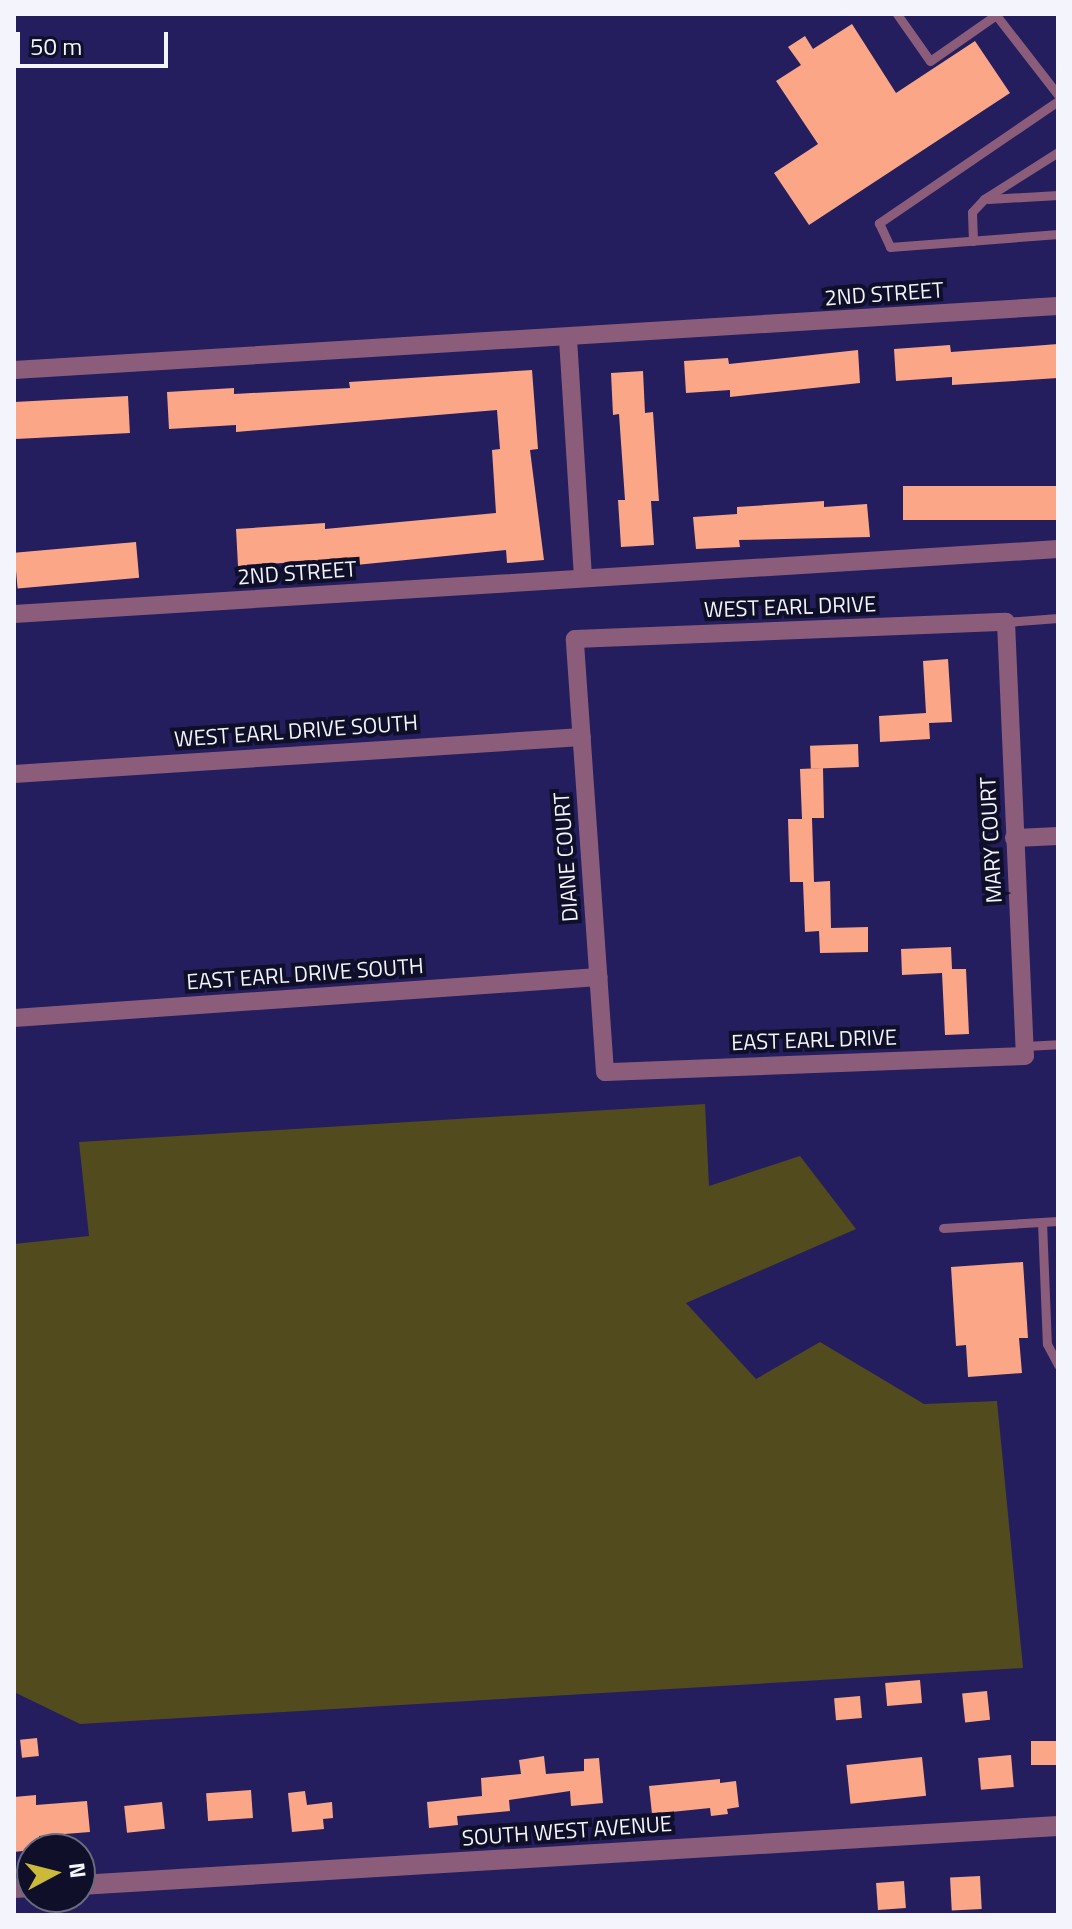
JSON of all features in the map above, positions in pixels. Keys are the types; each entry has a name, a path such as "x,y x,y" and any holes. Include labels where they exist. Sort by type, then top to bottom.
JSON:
{"street":[{"name":"2ND STREET","path":"14,370 568,339 1058,306"},
{"path":"568,339 583,577"},
{"name":"2ND STREET","path":"14,614 1058,549"},
{"name":"WEST EARL DRIVE","path":"575,639 1006,622"},
{"name":"MARY COURT","path":"1006,622 1025,1051"},
{"name":"DIANE COURT","path":"575,639 605,1072"},
{"name":"WEST EARL DRIVE SOUTH","path":"14,774 582,737"},
{"path":"1014,838 1058,836"},
{"name":"EAST EARL DRIVE SOUTH","path":"14,1018 599,977"},
{"name":"EAST EARL DRIVE","path":"605,1072 1025,1051"},
{"name":"SOUTH WEST AVENUE","path":"96,1884 1058,1826"}],"lane":[{"path":"897,14 930,61 996,15 1055,82 1058,98 879,223 890,247 1058,234"},
{"path":"973,241 972,212 984,199 1058,152"},
{"path":"984,199 1058,195"},
{"path":"1006,622 1058,618"},
{"path":"1025,1051 1058,1044"},
{"path":"943,1228 1058,1221"},
{"path":"1042,1222 1047,1344 1058,1365"}],"shaded area":[{"path":"705,1104 709,1186 800,1156 856,1229 686,1303 756,1379 820,1342 924,1404 997,1401 1023,1668 80,1724 14,1692 14,1244 89,1236 79,1142"}],"building":[{"path":"852,24 896,93 975,41 1010,93 809,225 774,173 818,144 776,81 801,65 788,47 805,36 813,49"},
{"path":"1058,344 1058,378 952,385 952,377 896,381 894,349 950,345 951,352"},
{"path":"858,350 860,383 730,397 730,390 686,393 684,361 728,358 729,364"},
{"path":"532,370 538,449 530,450 544,560 507,563 506,550 326,568 325,560 238,566 236,529 325,523 325,529 496,513 492,450 500,449 497,410 236,432 236,425 169,429 167,392 234,388 234,394 350,388 349,382"},
{"path":"643,371 645,413 653,412 659,501 651,501 654,545 621,547 618,500 625,500 619,414 613,415 611,373"},
{"path":"128,396 130,433 16,439 14,402"},
{"path":"903,486 1058,486 1058,520 903,520"},
{"path":"824,501 824,507 867,504 870,537 739,540 740,547 696,549 693,517 737,514 737,507"},
{"path":"136,542 139,578 18,588 14,553"},
{"path":"948,659 952,722 929,723 930,739 880,742 879,716 926,713 923,661"},
{"path":"858,744 859,767 811,769 810,746"},
{"path":"823,768 824,818 812,818 814,882 830,881 831,928 868,927 868,952 820,953 819,931 805,932 803,882 790,882 788,819 802,819 800,769"},
{"path":"951,947 952,969 966,969 969,1034 945,1035 942,973 902,975 901,949"},
{"path":"1023,1262 1028,1338 1019,1338 1022,1373 968,1377 966,1345 956,1346 951,1267"},
{"path":"920,1680 922,1703 887,1706 885,1683"},
{"path":"987,1691 990,1720 965,1722 962,1694"},
{"path":"860,1696 862,1718 836,1720 834,1698"},
{"path":"37,1738 39,1756 22,1758 20,1740"},
{"path":"1031,1741 1058,1741 1058,1765 1031,1765"},
{"path":"1011,1755 1014,1787 981,1790 978,1758"},
{"path":"544,1756 546,1774 584,1771 584,1759 599,1758 603,1803 571,1806 570,1791 509,1800 510,1811 457,1816 458,1825 429,1828 427,1802 482,1796 481,1778 521,1774 519,1760"},
{"path":"922,1757 926,1796 850,1804 846,1765"},
{"path":"720,1779 720,1783 736,1781 739,1807 727,1809 728,1814 711,1816 710,1808 652,1814 649,1786"},
{"path":"251,1790 253,1818 208,1821 206,1793"},
{"path":"305,1791 307,1805 332,1802 333,1818 323,1819 324,1829 292,1832 288,1793"},
{"path":"36,1795 36,1805 87,1801 90,1832 16,1833 14,1852 14,1797"},
{"path":"162,1802 165,1829 127,1833 124,1806"},
{"path":"980,1876 982,1909 952,1911 950,1878"},
{"path":"904,1881 906,1908 878,1910 876,1883"}]}
